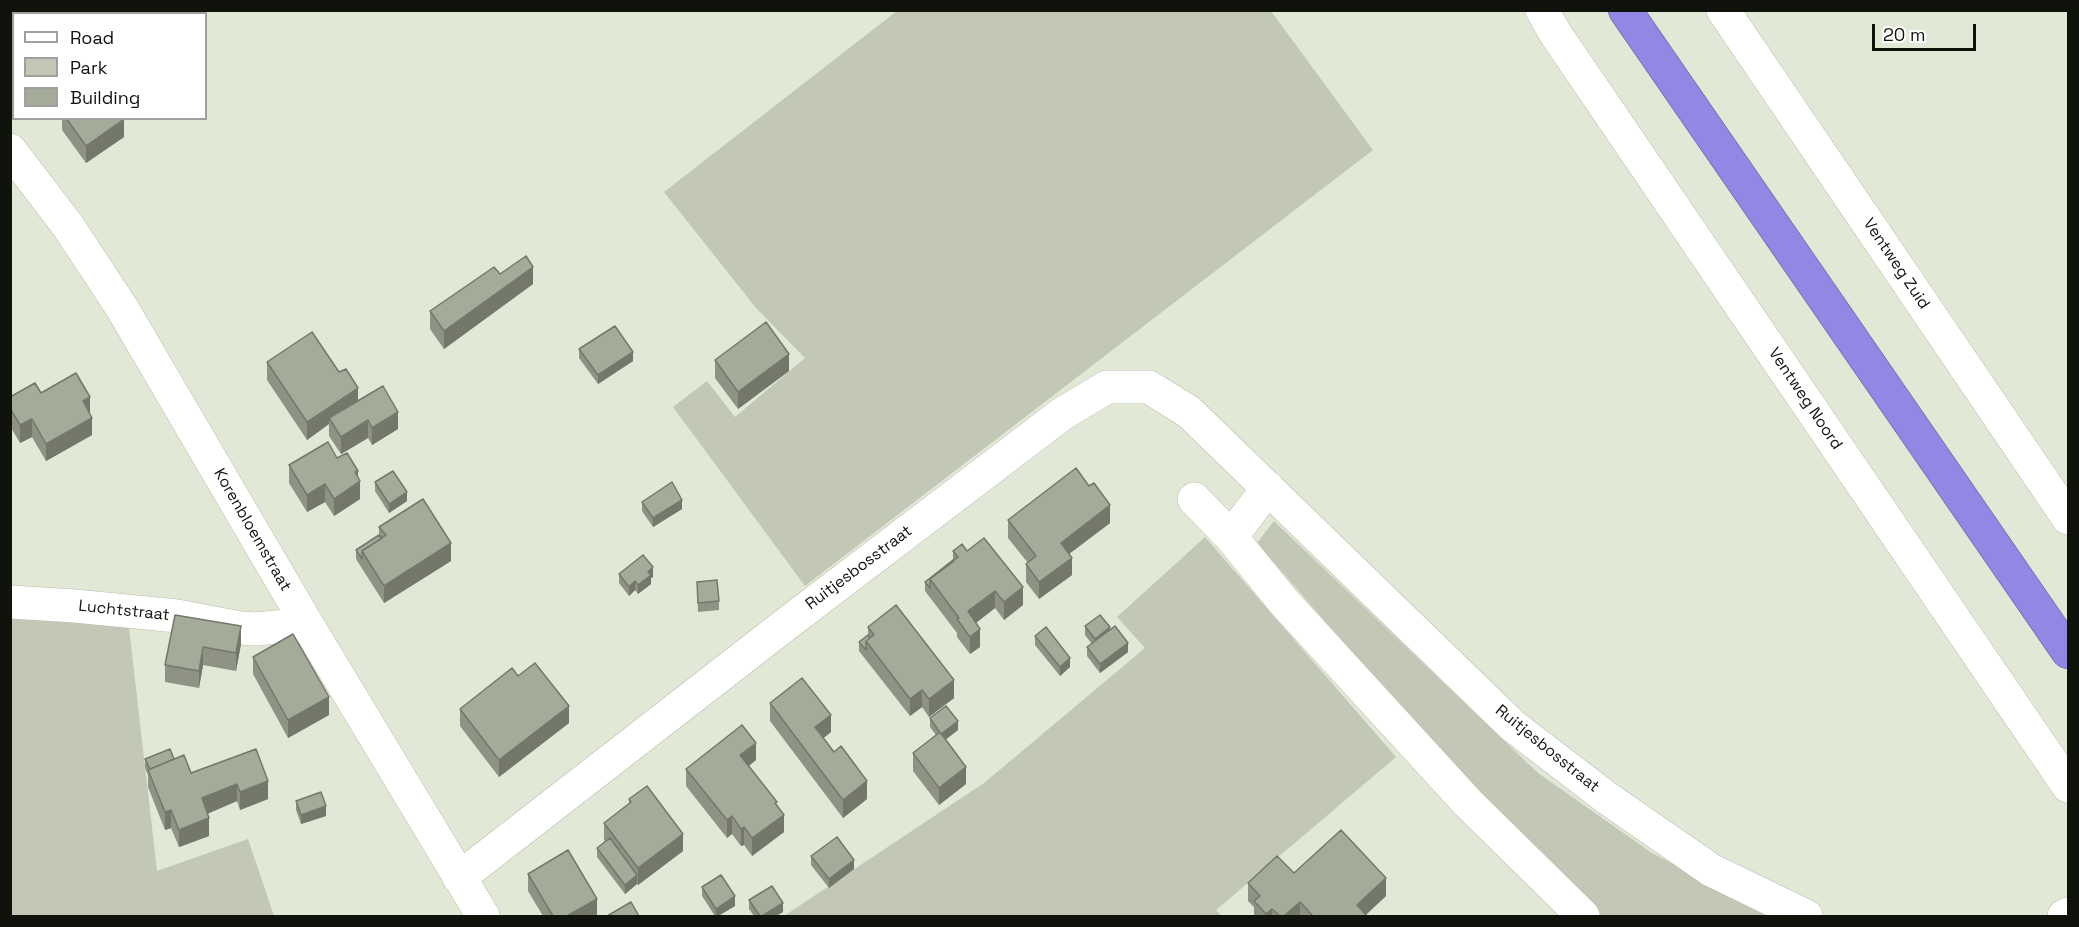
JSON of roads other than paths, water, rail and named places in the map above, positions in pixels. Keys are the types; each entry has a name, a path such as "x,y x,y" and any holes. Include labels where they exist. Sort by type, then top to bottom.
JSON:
{"highway":[{"path":"1625,10 2068,652"}],"street":[{"name":"Ventweg Noord","path":"1542,10 1555,33 2068,786"},
{"name":"Ventweg Zuid","path":"1723,10 2068,518"},
{"name":"Korenbloemstraat","path":"10,150 68,226 122,308 483,916"},
{"name":"Ruitjesbosstraat","path":"459,878 1062,414 1107,387 1149,387 1189,412 1513,726 1607,798 1711,870 1806,916"},
{"path":"1231,537 1268,488"},
{"path":"1194,499 1231,537 1283,601 1468,803 1583,916"},
{"name":"Luchtstraat","path":"10,602 177,616 240,628 256,629 308,624"},
{"path":"2064,916 2068,914"}]}
